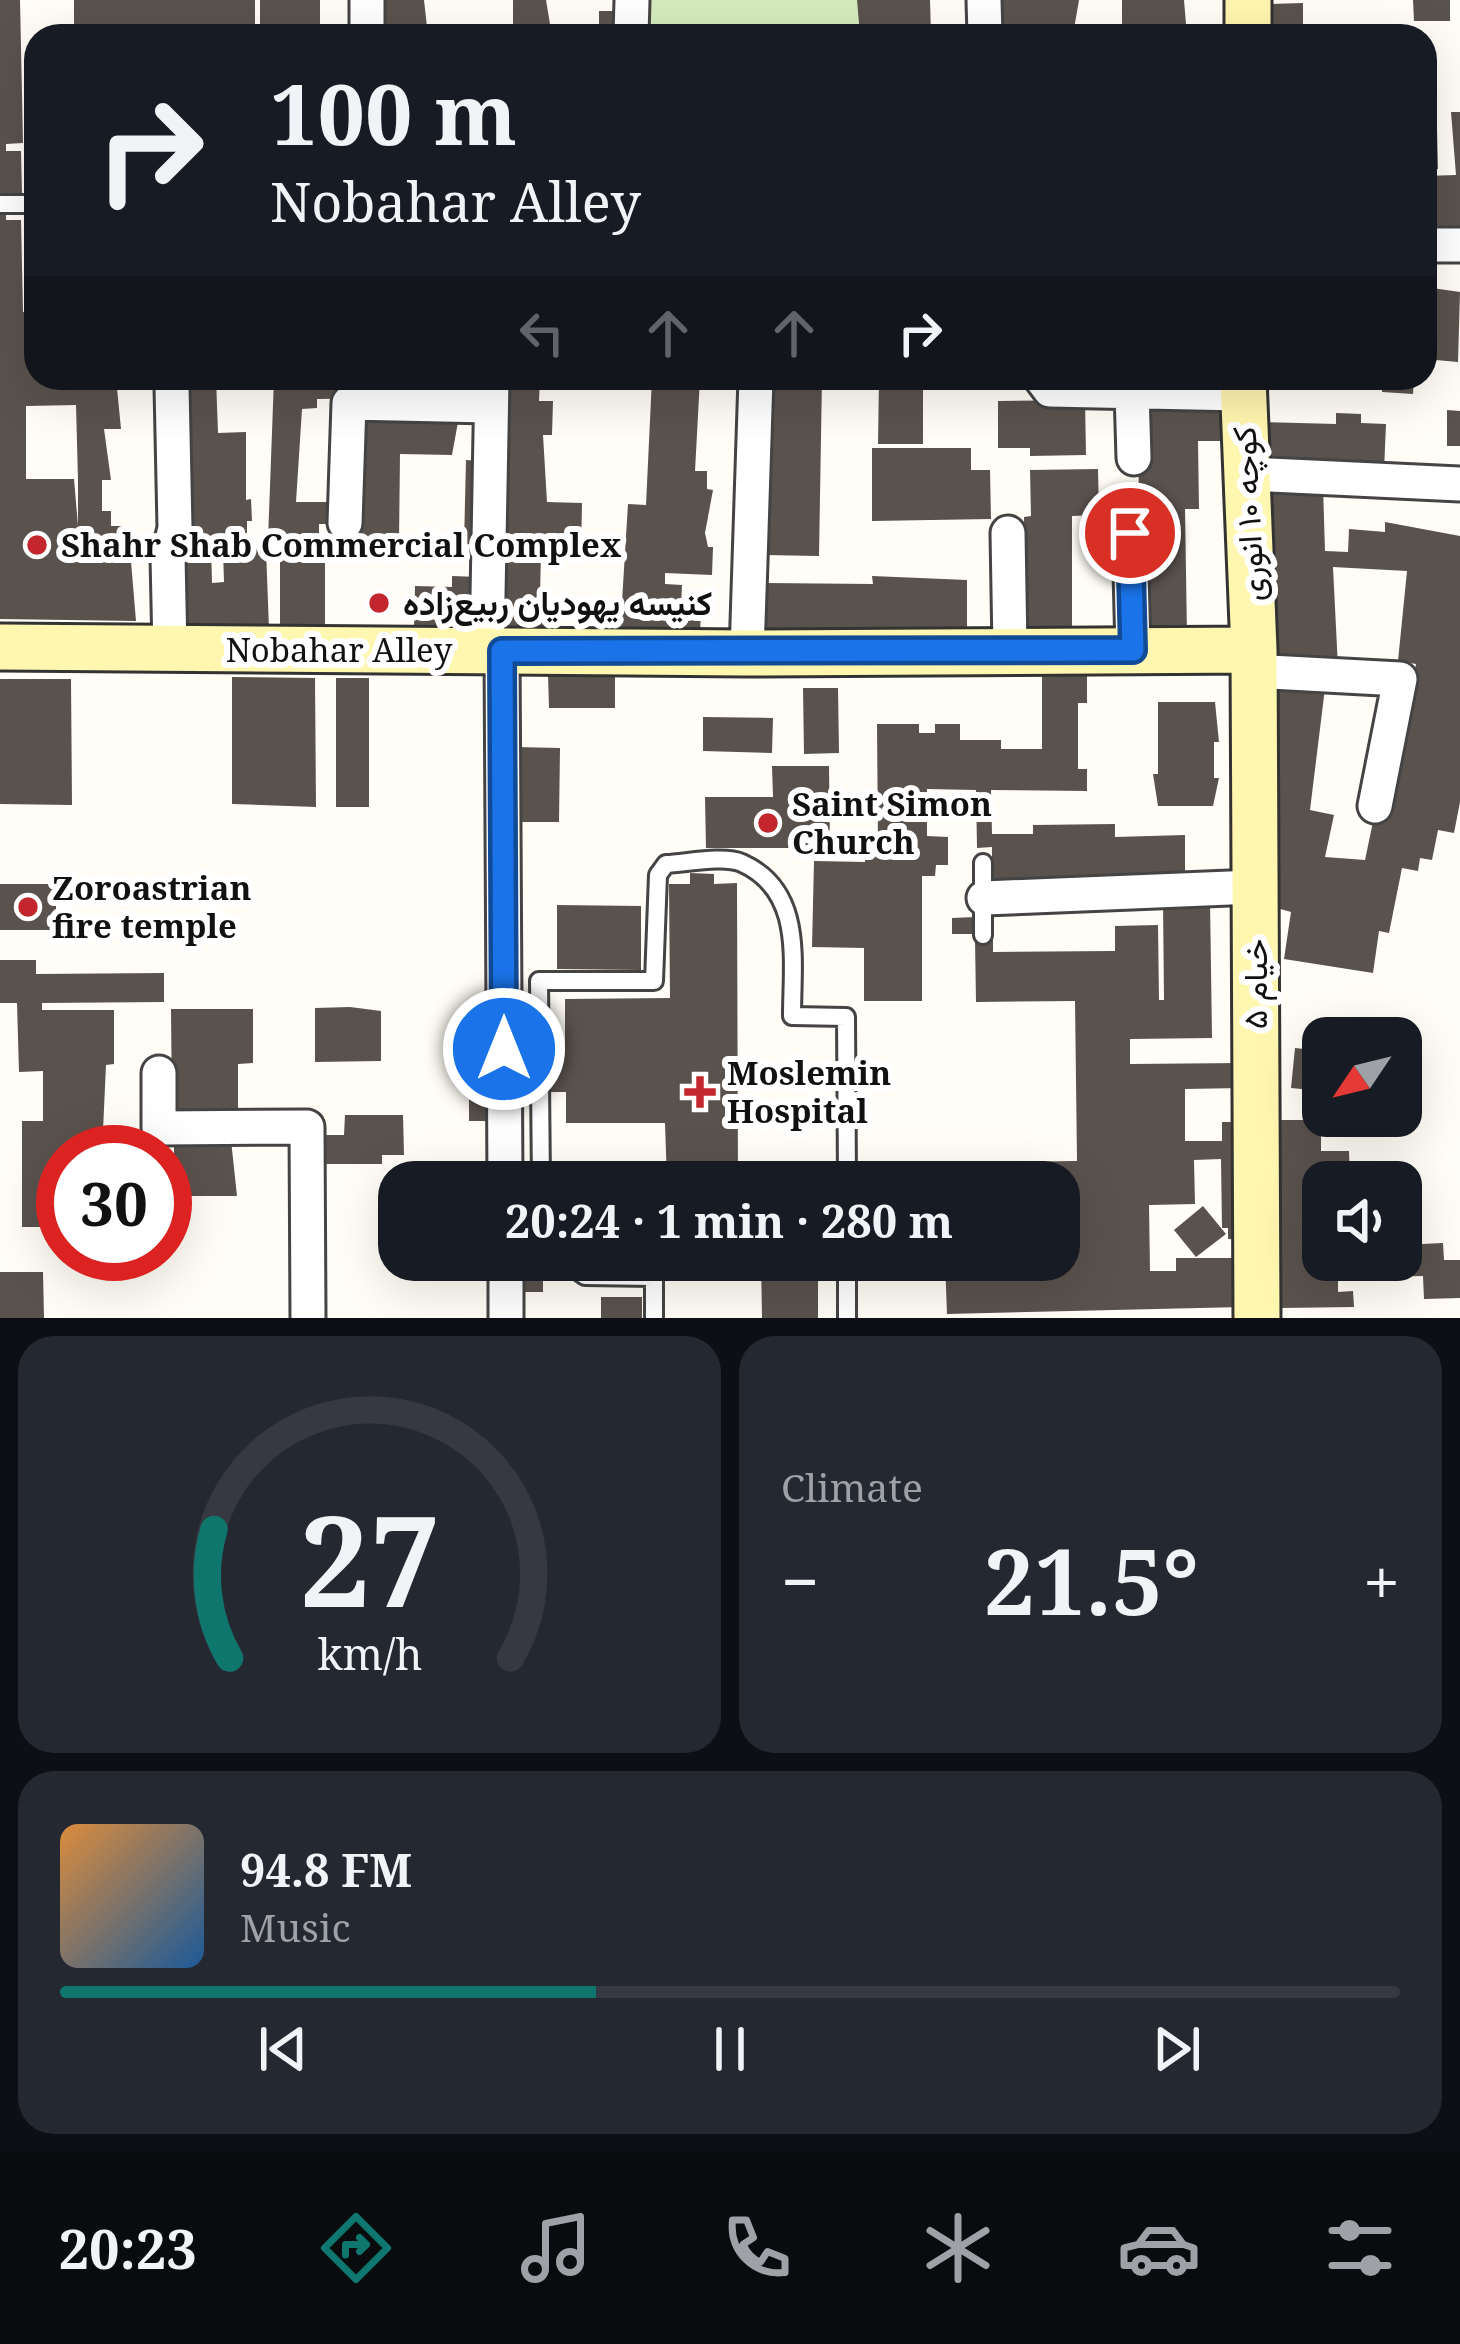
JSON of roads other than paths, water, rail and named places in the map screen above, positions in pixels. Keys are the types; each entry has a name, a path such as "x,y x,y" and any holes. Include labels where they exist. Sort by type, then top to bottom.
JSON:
{"street":[{"path":"170,650 172,390"},
{"path":"747,653 756,390"},
{"path":"1050,390 1154,390"},
{"name":"کوچه ۱۰ انوری","path":"1242,390 1250,474 1253,661"},
{"path":"1132,391 1134,458"},
{"path":"345,523 349,404 491,392 506,1161"},
{"path":"1250,474 1460,484"},
{"path":"1008,533 1010,650"},
{"path":"1130,533 1133,650"},
{"name":"Nobahar Alley","path":"0,646 747,653 1133,650 1253,661"},
{"path":"1253,661 1400,679 1376,806"},
{"name":"۵ خیام","path":"1253,661 1257,1318"},
{"path":"984,898 1254,887"},
{"path":"159,1073 159,1128 307,1127 308,1318"},
{"path":"506,1281 506,1318"}],"lane":[{"path":"541,1161 539,981 654,981 658,875 666,864 740,861 779,892 791,922 792,1016 846,1017 847,1161"},
{"path":"983,863 983,935"},
{"path":"654,1281 654,1318"},
{"path":"847,1281 847,1318"}],"place":[{"name":"Shahr Shab Commercial Complex","path":"37,545"},
{"name":"کنیسه یهودیان ربیع‌زاده","path":"379,603"},
{"name":"Saint Simon Church","path":"768,823"},
{"name":"Zoroastrian fire temple","path":"28,907"},
{"name":"Moslemin Hospital","path":"700,1092"}]}
